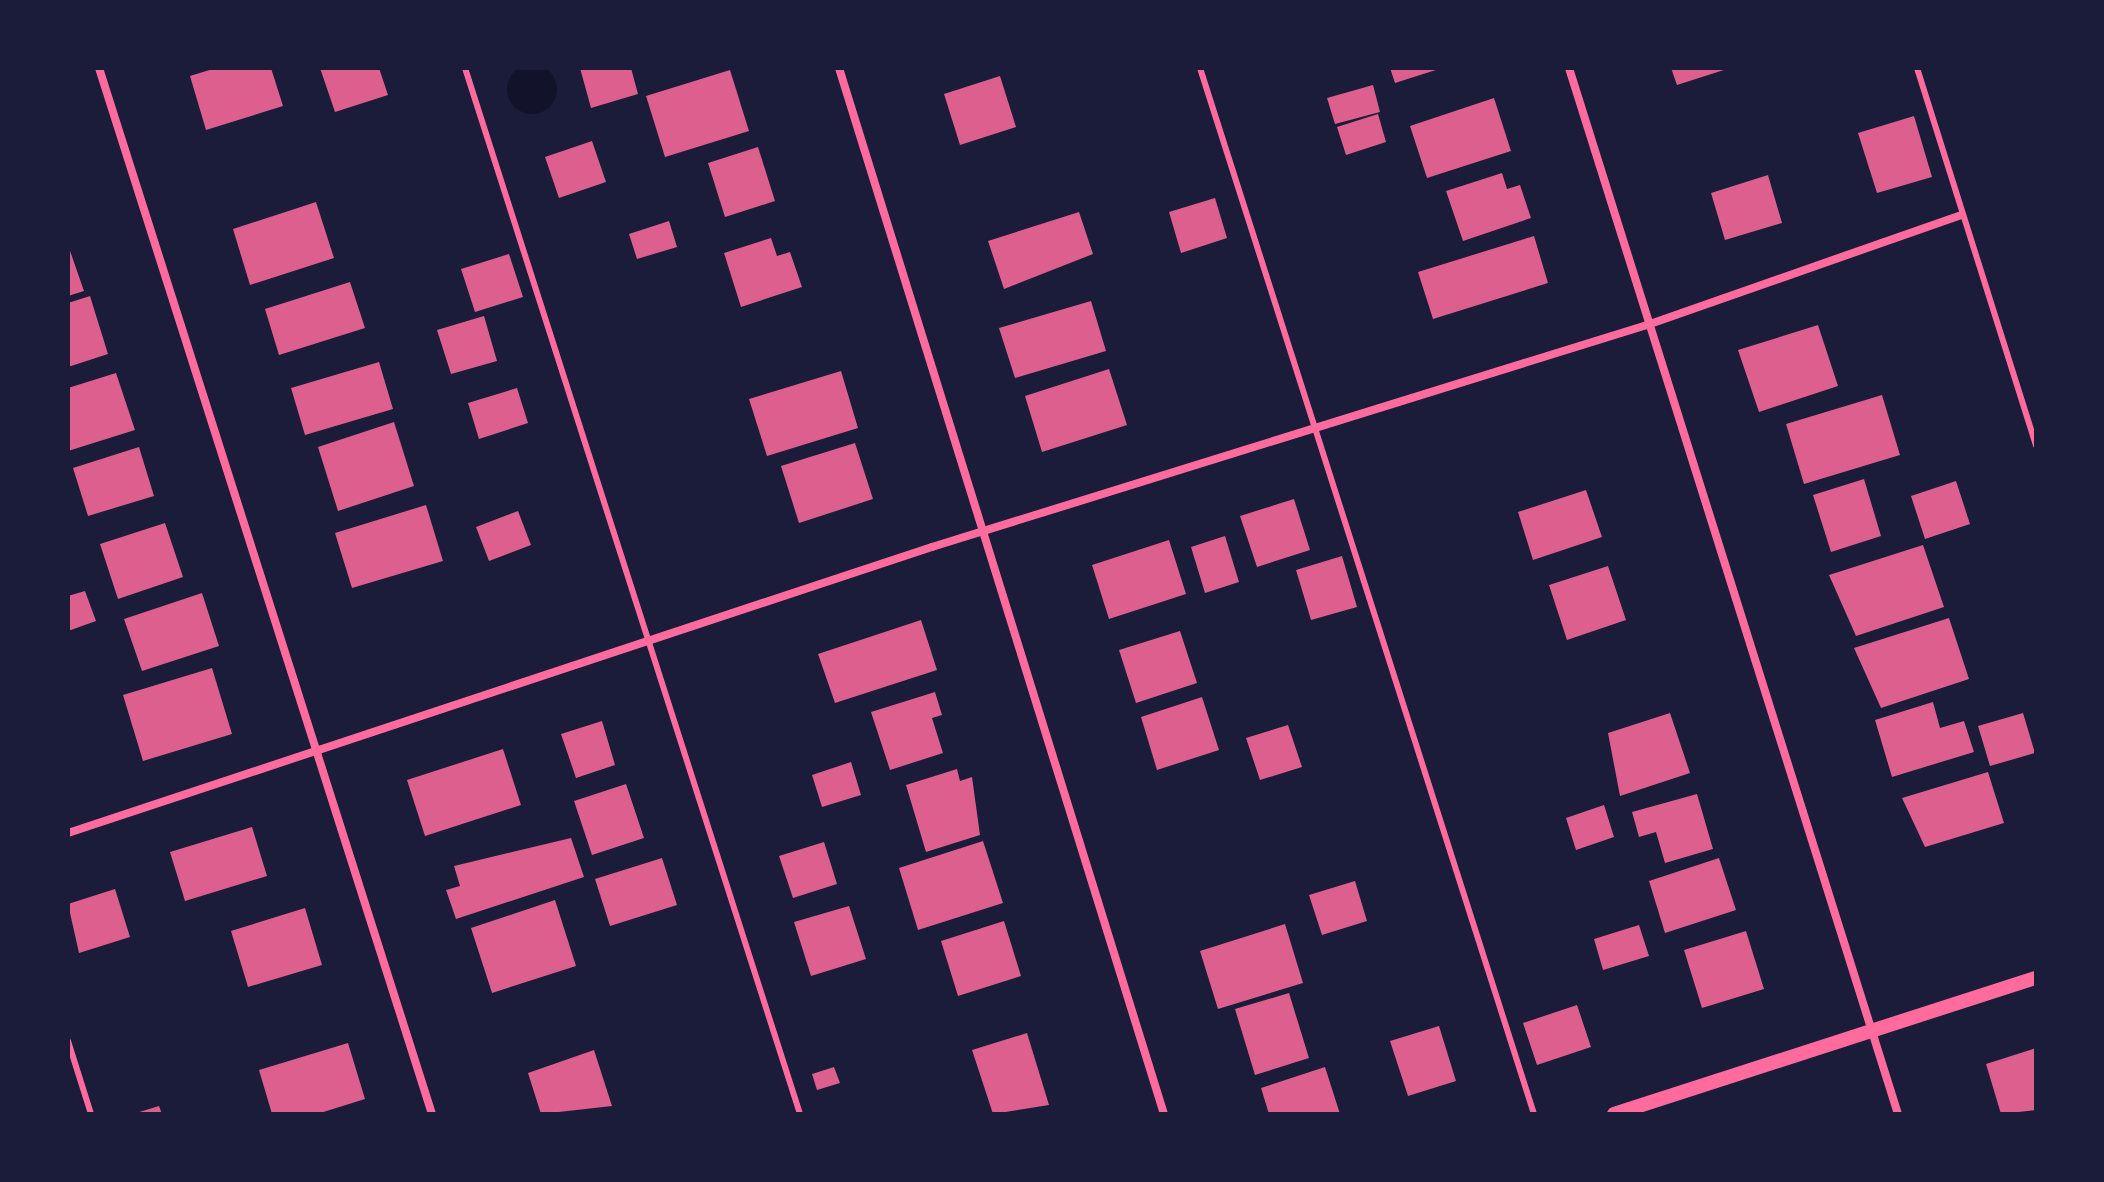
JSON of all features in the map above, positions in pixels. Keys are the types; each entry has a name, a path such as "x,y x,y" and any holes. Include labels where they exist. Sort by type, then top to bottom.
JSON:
{"street":[{"path":"99,68 432,1114"},
{"path":"839,68 986,532 1164,1114"},
{"path":"1569,68 1898,1114"},
{"path":"68,833 986,532 1317,431 1650,324 1961,215"},
{"path":"1614,1114 2036,978"}],"lane":[{"path":"465,68 646,643 800,1114"},
{"path":"1200,68 1534,1114"},
{"path":"1917,68 2036,446"},
{"path":"68,1041 91,1114"}],"shaded area":[{"path":"532,64 550,71 557,89 550,107 532,114 514,107 507,89 514,71"}],"building":[{"path":"216,68 271,68 283,106 206,130 190,76"},
{"path":"320,68 379,68 388,95 335,112"},
{"path":"580,68 631,68 638,94 591,108"},
{"path":"1390,68 1439,68 1439,69 1395,83"},
{"path":"1671,68 1727,68 1727,69 1677,85"},
{"path":"730,70 749,131 665,157 646,96"},
{"path":"1000,76 1016,127 960,145 944,94"},
{"path":"1373,85 1380,112 1335,124 1327,98"},
{"path":"1494,98 1511,151 1427,178 1410,126"},
{"path":"1378,114 1386,142 1346,155 1337,127"},
{"path":"1914,116 1932,177 1877,193 1858,133"},
{"path":"592,141 606,182 559,198 545,157"},
{"path":"758,147 775,201 725,217 708,163"},
{"path":"1502,173 1507,189 1520,185 1531,218 1463,241 1446,191"},
{"path":"1768,175 1782,223 1725,240 1711,193"},
{"path":"1215,198 1227,238 1181,253 1169,212"},
{"path":"316,202 334,258 250,285 233,229"},
{"path":"1079,212 1093,254 1004,289 988,241"},
{"path":"669,221 677,247 637,259 629,234"},
{"path":"1534,236 1548,283 1433,319 1418,272"},
{"path":"771,238 777,256 790,252 802,287 741,307 724,253"},
{"path":"68,245 84,291 68,296"},
{"path":"509,254 523,297 475,312 461,269"},
{"path":"350,282 365,328 279,355 265,309"},
{"path":"90,296 108,354 68,367 68,303"},
{"path":"1091,301 1106,351 1015,378 999,328"},
{"path":"484,316 497,361 451,374 437,330"},
{"path":"1818,325 1838,386 1759,412 1738,350"},
{"path":"379,362 393,409 305,435 291,388"},
{"path":"1109,369 1127,425 1042,452 1025,396"},
{"path":"841,371 858,428 767,456 749,399"},
{"path":"116,373 135,430 68,451 68,388"},
{"path":"517,388 528,423 479,439 468,403"},
{"path":"1882,395 1900,455 1804,484 1786,424"},
{"path":"394,422 414,486 338,511 318,447"},
{"path":"855,443 873,499 799,523 781,466"},
{"path":"139,447 154,496 88,516 73,468"},
{"path":"1864,479 1881,536 1831,552 1813,495"},
{"path":"1956,481 1970,524 1925,539 1911,496"},
{"path":"1586,490 1602,537 1533,560 1518,512"},
{"path":"1294,499 1310,550 1257,567 1240,516"},
{"path":"426,505 443,561 352,588 335,533"},
{"path":"518,511 531,545 489,561 476,527"},
{"path":"165,523 183,577 118,599 100,544"},
{"path":"1225,536 1239,582 1205,593 1191,547"},
{"path":"1169,540 1186,594 1109,619 1092,565"},
{"path":"1923,545 1944,607 1856,636 1829,575"},
{"path":"1342,556 1357,607 1311,620 1296,570"},
{"path":"1608,566 1626,620 1567,640 1549,585"},
{"path":"85,591 96,621 68,631 68,596"},
{"path":"202,593 219,646 142,671 124,619"},
{"path":"1949,618 1969,679 1881,708 1854,648"},
{"path":"921,620 937,670 835,703 818,654"},
{"path":"1180,631 1197,683 1136,703 1119,650"},
{"path":"212,668 232,734 143,761 123,695"},
{"path":"935,692 942,715 932,718 943,753 890,770 871,712"},
{"path":"1202,697 1219,750 1157,770 1141,717"},
{"path":"1933,702 1940,728 1964,721 1974,752 1892,777 1875,720"},
{"path":"1670,713 1690,773 1620,796 1608,733"},
{"path":"2023,713 2035,753 1990,766 1978,726"},
{"path":"602,721 615,765 576,778 561,734"},
{"path":"1288,725 1302,767 1260,780 1246,738"},
{"path":"503,749 521,805 425,836 407,780"},
{"path":"851,762 861,795 822,807 812,775"},
{"path":"957,769 960,781 972,777 980,835 926,852 906,785"},
{"path":"1988,772 2004,823 1925,847 1902,798"},
{"path":"626,784 644,838 592,855 574,801"},
{"path":"1697,794 1713,849 1665,863 1656,832 1639,837 1632,812"},
{"path":"1604,805 1614,837 1576,850 1566,818"},
{"path":"252,827 267,876 185,901 170,852"},
{"path":"571,838 584,877 456,919 446,890 460,886 454,866"},
{"path":"983,841 1003,903 918,930 899,868"},
{"path":"824,842 837,884 793,898 779,856"},
{"path":"662,858 677,905 610,926 595,879"},
{"path":"1719,858 1736,910 1665,933 1649,881"},
{"path":"1355,881 1367,921 1322,935 1309,895"},
{"path":"115,889 130,937 79,953 68,904"},
{"path":"555,900 576,966 492,993 471,928"},
{"path":"849,906 866,959 811,976 794,922"},
{"path":"305,908 322,965 248,987 231,931"},
{"path":"1004,921 1021,976 958,996 941,941"},
{"path":"1285,924 1303,983 1218,1009 1200,951"},
{"path":"1639,925 1649,956 1603,970 1594,939"},
{"path":"1746,931 1764,989 1702,1008 1684,950"},
{"path":"1289,993 1309,1058 1255,1075 1235,1009"},
{"path":"1577,1005 1591,1047 1537,1065 1523,1023"},
{"path":"1439,1026 1456,1081 1408,1096 1390,1041"},
{"path":"1027,1033 1049,1105 993,1114 972,1050"},
{"path":"348,1043 365,1099 317,1114 272,1114 259,1070"},
{"path":"2036,1048 2036,1110 2001,1114 1986,1064"},
{"path":"594,1050 612,1106 541,1114 528,1073"},
{"path":"834,1067 840,1083 817,1090 812,1074"},
{"path":"1325,1067 1340,1114 1269,1114 1261,1088"},
{"path":"159,1106 162,1114 136,1114 136,1113"}]}
